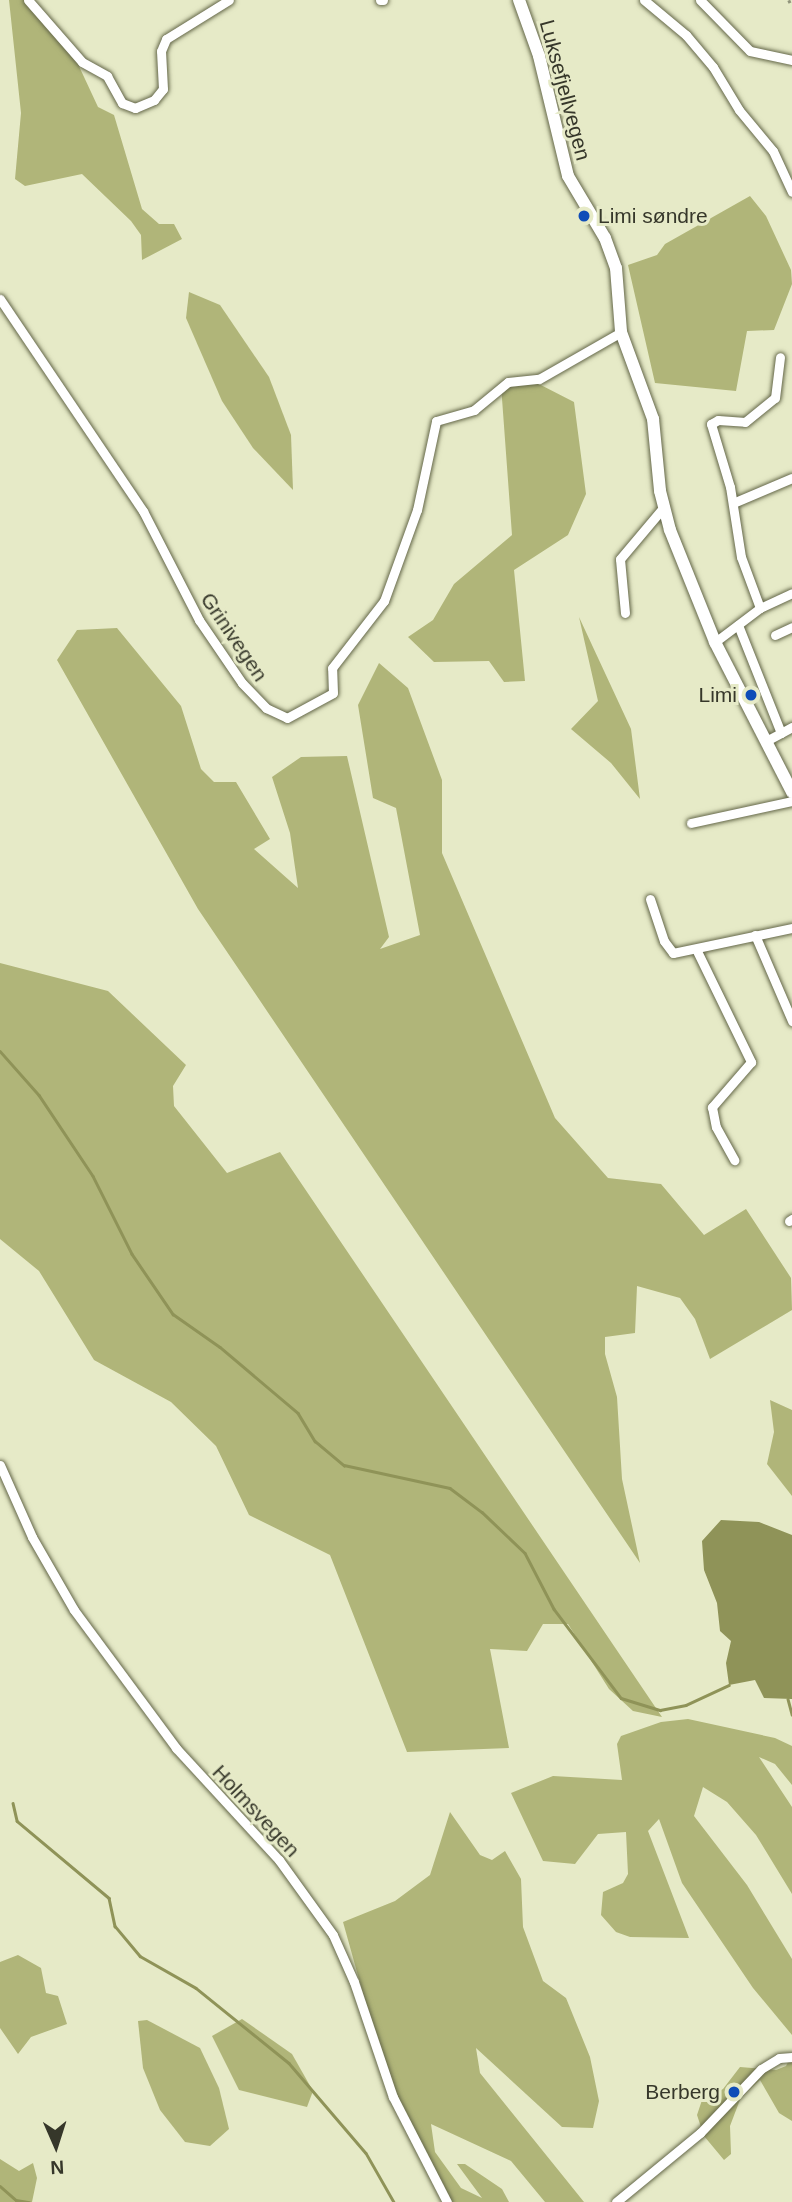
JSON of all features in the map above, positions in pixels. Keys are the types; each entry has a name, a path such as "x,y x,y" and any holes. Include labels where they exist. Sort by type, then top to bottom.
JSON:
{"main road":[{"name":"Luksefjellvegen","path":"519,0 539,57 568,176 613,258 621,332 655,428 663,508 715,642 777,737 792,792"}],"street":[{"path":"28,0 82,62 107,76 122,103 135,108 145,104 163,89 161,51 166,39 229,0"},
{"path":"644,0 687,35 713,67 739,110 773,150 792,192"},
{"path":"700,0 750,51 792,60"},
{"name":"Grinivegen","path":"0,299 143,511 199,620 242,683 265,708 287,718 333,693 332,668 384,601 417,510 431,430 436,421 451,413 474,410 508,382 539,379 621,332"},
{"path":"760,608 741,557 733,503 711,424 718,420 745,422 775,398 780,357"},
{"path":"733,503 792,478"},
{"path":"625,613 620,559 663,508"},
{"path":"715,642 760,608 792,593"},
{"path":"738,625 777,737 792,727"},
{"path":"775,635 792,627"},
{"path":"691,823 792,801"},
{"path":"650,899 668,951 696,949 792,928"},
{"path":"755,935 792,1021"},
{"path":"696,949 751,1062 712,1107 716,1127 734,1160"},
{"name":"Holmsvegen","path":"0,1465 42,1557 74,1610 176,1748 256,1833 326,1923 354,1982 393,2097 447,2202"},
{"path":"616,2202 701,2133 761,2069 779,2058 792,2057"},
{"path":"439,2184 456,2202"}],"shaded area":[{"path":"9,0 31,0 71,49 98,107 114,115 142,209 159,224 174,224 182,239 142,260 141,235 131,221 82,174 25,186 15,179 21,113"},
{"path":"750,196 766,216 791,270 792,284 774,330 747,331 736,391 655,383 628,265 657,255 665,244"},
{"path":"189,292 220,305 269,377 291,435 293,490 253,448 222,401 186,318"},
{"path":"533,381 574,402 586,494 568,535 514,570 525,681 504,682 489,661 434,662 408,637 433,620 454,584 512,535 501,385"},
{"path":"579,617 631,729 640,799 611,763 571,729 598,701"},
{"path":"117,628 181,706 201,769 214,782 236,782 270,839 254,849 298,888 290,833 272,777 301,757 347,756 389,937 380,949 420,935 396,808 373,798 358,705 379,663 408,688 442,780 442,853 555,1118 608,1178 661,1184 704,1235 746,1209 791,1278 792,1310 710,1359 695,1319 680,1298 637,1286 635,1333 605,1337 605,1354 617,1397 622,1479 640,1563 198,909 57,660 77,630"},
{"path":"0,963 108,991 186,1065 173,1086 174,1106 227,1173 280,1152 662,1717 633,1711 609,1689 568,1624 543,1624 527,1651 490,1649 509,1748 407,1752 330,1555 249,1515 216,1446 171,1402 94,1360 39,1271 0,1239"},
{"path":"770,1400 792,1410 792,1496 767,1464 774,1432"},
{"path":"721,1520 759,1522 792,1535 792,1699 764,1698 755,1680 729,1685 726,1663 731,1641 720,1631 717,1603 704,1570 702,1541"},
{"path":"688,1719 775,1738 792,1746 792,1785 775,1764 759,1757 792,1807 792,1894 756,1835 727,1802 703,1787 694,1816 747,1885 792,1959 792,2035 753,1988 682,1883 659,1819 648,1831 689,1938 630,1937 616,1932 601,1915 603,1892 623,1883 628,1874 626,1832 598,1834 575,1864 543,1861 511,1793 553,1776 622,1780 617,1744 621,1736 661,1722"},
{"path":"450,1812 480,1855 492,1860 505,1851 521,1879 523,1927 543,1981 566,1998 590,2057 599,2101 593,2128 562,2127 476,2048 480,2073 584,2202 545,2202 511,2161 431,2124 435,2152 461,2188 482,2198 457,2164 465,2164 502,2189 509,2202 449,2202 388,2083 343,1922 395,1901 430,1875"},
{"path":"18,1955 41,1968 46,1993 58,1996 67,2024 31,2037 18,2054 0,2028 0,1962"},
{"path":"242,2019 292,2054 313,2091 307,2107 239,2090 212,2036"},
{"path":"147,2020 200,2048 219,2088 229,2129 210,2146 185,2142 160,2110 143,2068 138,2021"},
{"path":"792,2054 792,2121 779,2113 760,2080 741,2097 730,2126 731,2154 724,2160 704,2136 697,2115 702,2100 723,2089 740,2067 776,2070 786,2066"},
{"path":"0,2159 19,2171 33,2163 37,2178 32,2202 0,2202"}],"waterway":[{"path":"0,1051 39,1095 93,1176 132,1254 173,1314 220,1347 298,1413 315,1441 344,1465 450,1488 482,1512 525,1553 554,1609 621,1698 660,1710 686,1705 729,1685"},
{"path":"788,1699 792,1714"},
{"path":"13,1803 17,1821 109,1898 115,1926 140,1956 196,1988 289,2063 366,2153 394,2202"},
{"path":"0,2186 16,2200 29,2202"}],"railway":[{"path":"789,0 792,7"}],"place":[{"name":"Limi søndre","path":"584,216"},
{"name":"Limi","path":"751,695"},
{"name":"Berberg","path":"734,2092"}]}
